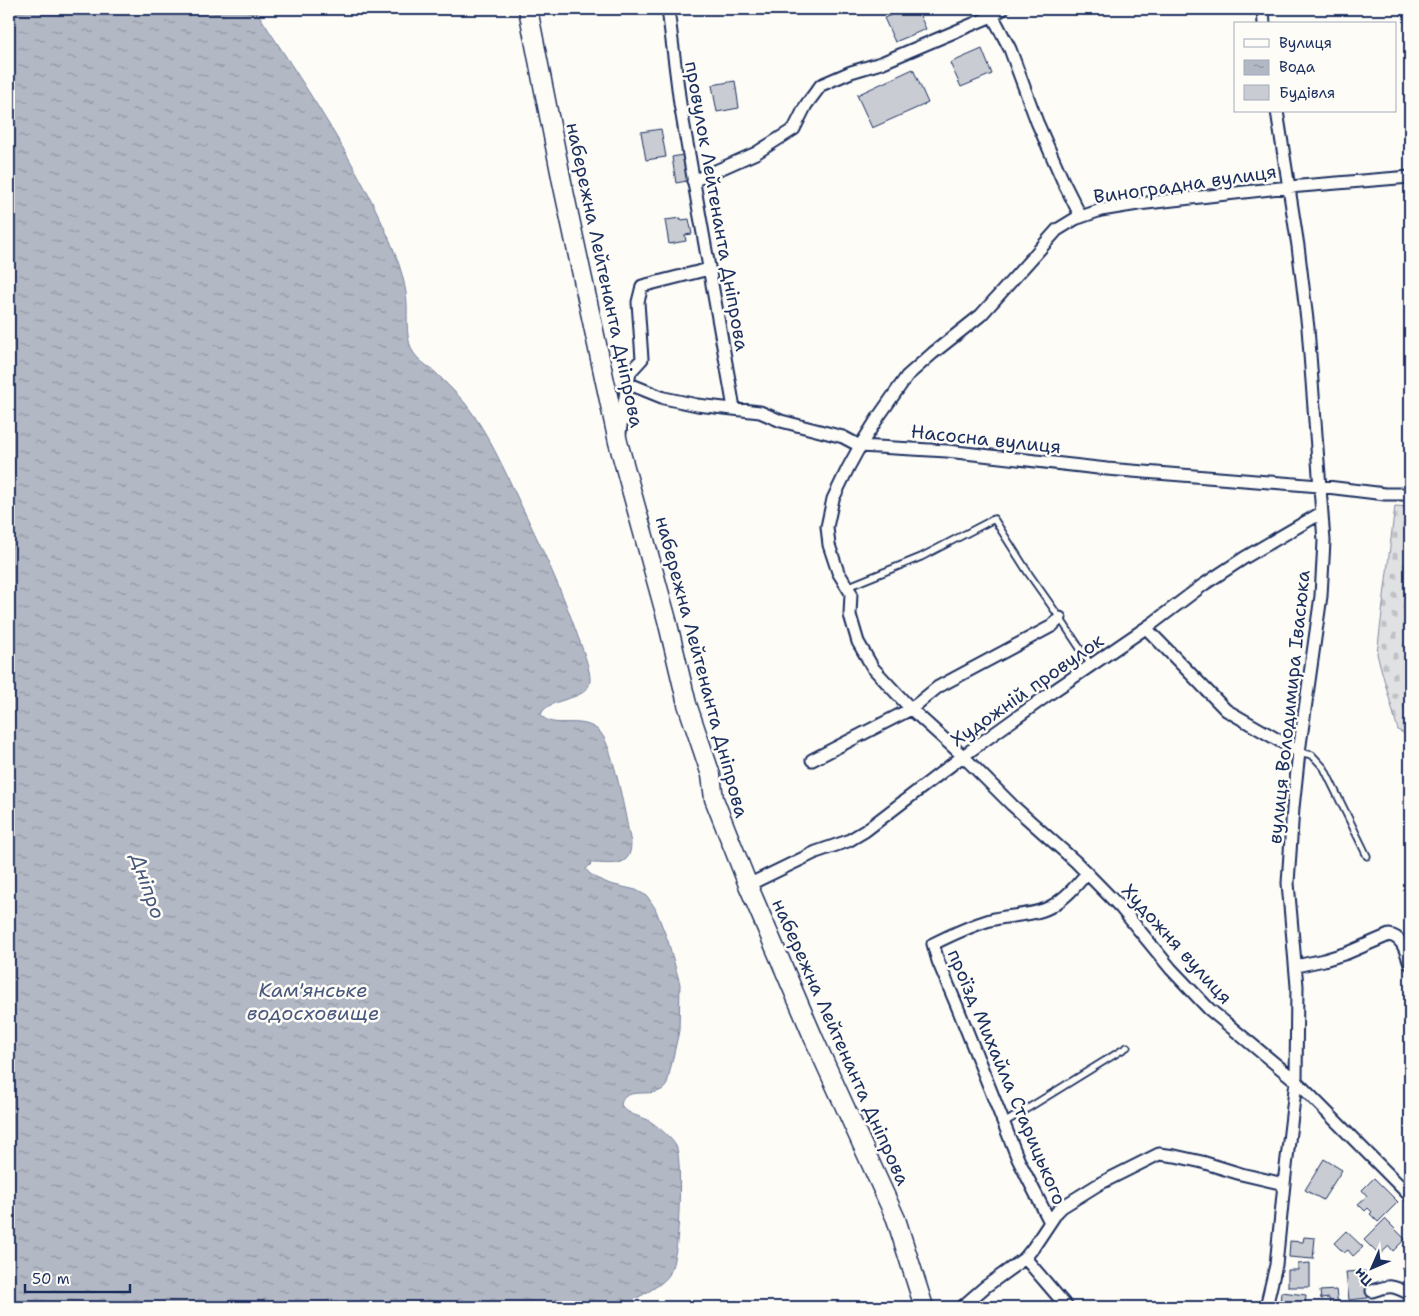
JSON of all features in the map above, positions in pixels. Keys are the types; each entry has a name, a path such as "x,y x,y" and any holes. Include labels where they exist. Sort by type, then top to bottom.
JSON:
{"main road":[{"name":"набережна Лейтенанта Дніпрова","path":"528,9 562,182 618,442 667,620 687,704 710,775 714,799 748,885 818,1048 896,1220 924,1307"}],"street":[{"name":"провулок Лейтенанта Дніпрова","path":"668,9 680,104 734,408"},
{"path":"693,181 756,153 794,129 806,105 821,85 851,72 881,63 1002,9"},
{"path":"1263,9 1264,22"},
{"path":"990,13 1010,49 1037,122 1081,217"},
{"name":"вулиця Володимира Івасюка","path":"1266,1307 1276,1265 1296,1081 1296,966 1288,883 1293,808 1321,596 1324,541 1308,328 1298,246 1276,112"},
{"name":"Виноградна вулиця","path":"963,756 911,709 873,668 858,642 850,615 851,593 838,572 829,545 827,527 833,499 860,446 907,376 981,315 1057,230 1081,217 1101,210 1138,204 1410,177"},
{"path":"618,442 630,372 642,359 638,302 642,286 709,269"},
{"name":"Насосна вулиця","path":"618,442 627,383 664,398 697,405 760,412 781,421 843,437 860,446 948,450 1107,470 1319,486 1385,494 1410,494"},
{"name":"Художній провулок","path":"748,885 816,852 848,841 865,831 963,756 1146,628 1203,584 1321,512"},
{"path":"812,760 911,709 938,687 1052,626 1060,618"},
{"path":"1146,628 1226,710 1299,752"},
{"name":"Художня вулиця","path":"963,756 1012,806 1087,873 1122,908 1171,969 1209,1009 1280,1066 1410,1196"},
{"name":"проїзд Михайла Старицького","path":"1050,1222 1018,1159 933,944 990,920 1049,908 1066,895 1087,873"},
{"path":"1296,966 1347,953 1389,935 1399,939 1410,964"},
{"path":"962,1307 985,1287 1025,1258 1057,1212 1069,1202 1099,1184 1159,1154 1193,1160 1284,1184"},
{"path":"1025,1258 1067,1307"},
{"path":"1372,1291 1396,1286 1410,1294"}],"lane":[{"path":"847,587 921,557 994,519 1091,665"},
{"path":"1299,752 1312,755 1324,768 1367,856"},
{"path":"1004,1123 1127,1047"}],"green space":[{"path":"1395,506 1410,507 1410,737 1398,730 1377,654"}],"water":[{"name":"Кам'янське водосховище","path":"9,9 255,9 342,147 373,204 387,234 405,285 407,329 412,350 465,403 488,438 542,550 564,600 583,651 590,676 588,688 576,696 552,704 541,714 552,722 584,724 600,732 610,752 615,768 631,843 628,857 624,861 613,864 592,863 586,869 596,878 610,884 636,890 647,896 655,908 668,941 680,984 679,1031 667,1084 657,1092 628,1095 621,1105 624,1109 648,1120 659,1128 674,1143 678,1153 680,1192 678,1234 673,1264 665,1280 645,1294 617,1307 9,1307"}],"building":[{"path":"905,9 917,9 926,29 895,42 884,18"},
{"path":"982,49 992,74 961,87 950,63"},
{"path":"913,69 928,103 872,128 857,95"},
{"path":"735,81 739,108 717,112 712,85"},
{"path":"661,129 666,157 646,160 641,132"},
{"path":"683,155 687,181 676,183 672,157"},
{"path":"681,218 681,220 689,219 692,234 685,235 686,241 669,244 665,220"},
{"path":"1324,1159 1342,1170 1323,1200 1305,1190"},
{"path":"1374,1178 1398,1202 1378,1222 1370,1214 1372,1212 1368,1208 1365,1211 1358,1204 1367,1196 1362,1190"},
{"path":"1385,1219 1405,1239 1393,1251 1389,1246 1379,1255 1364,1240"},
{"path":"1346,1231 1363,1247 1353,1256 1348,1250 1344,1253 1334,1243"},
{"path":"1304,1237 1315,1238 1313,1259 1289,1257 1290,1241 1303,1242"},
{"path":"1410,1259 1410,1275 1409,1276 1401,1268"},
{"path":"1310,1263 1310,1287 1288,1287 1288,1270 1298,1270 1298,1264"},
{"path":"1365,1271 1368,1298 1349,1300 1346,1272"},
{"path":"1336,1290 1338,1304 1344,1304 1345,1307 1330,1307 1329,1298 1321,1299 1320,1291"},
{"path":"1281,1292 1306,1295 1305,1307 1280,1306"}],"water label":[{"name":"Дніпро","path":"148,886"}]}
